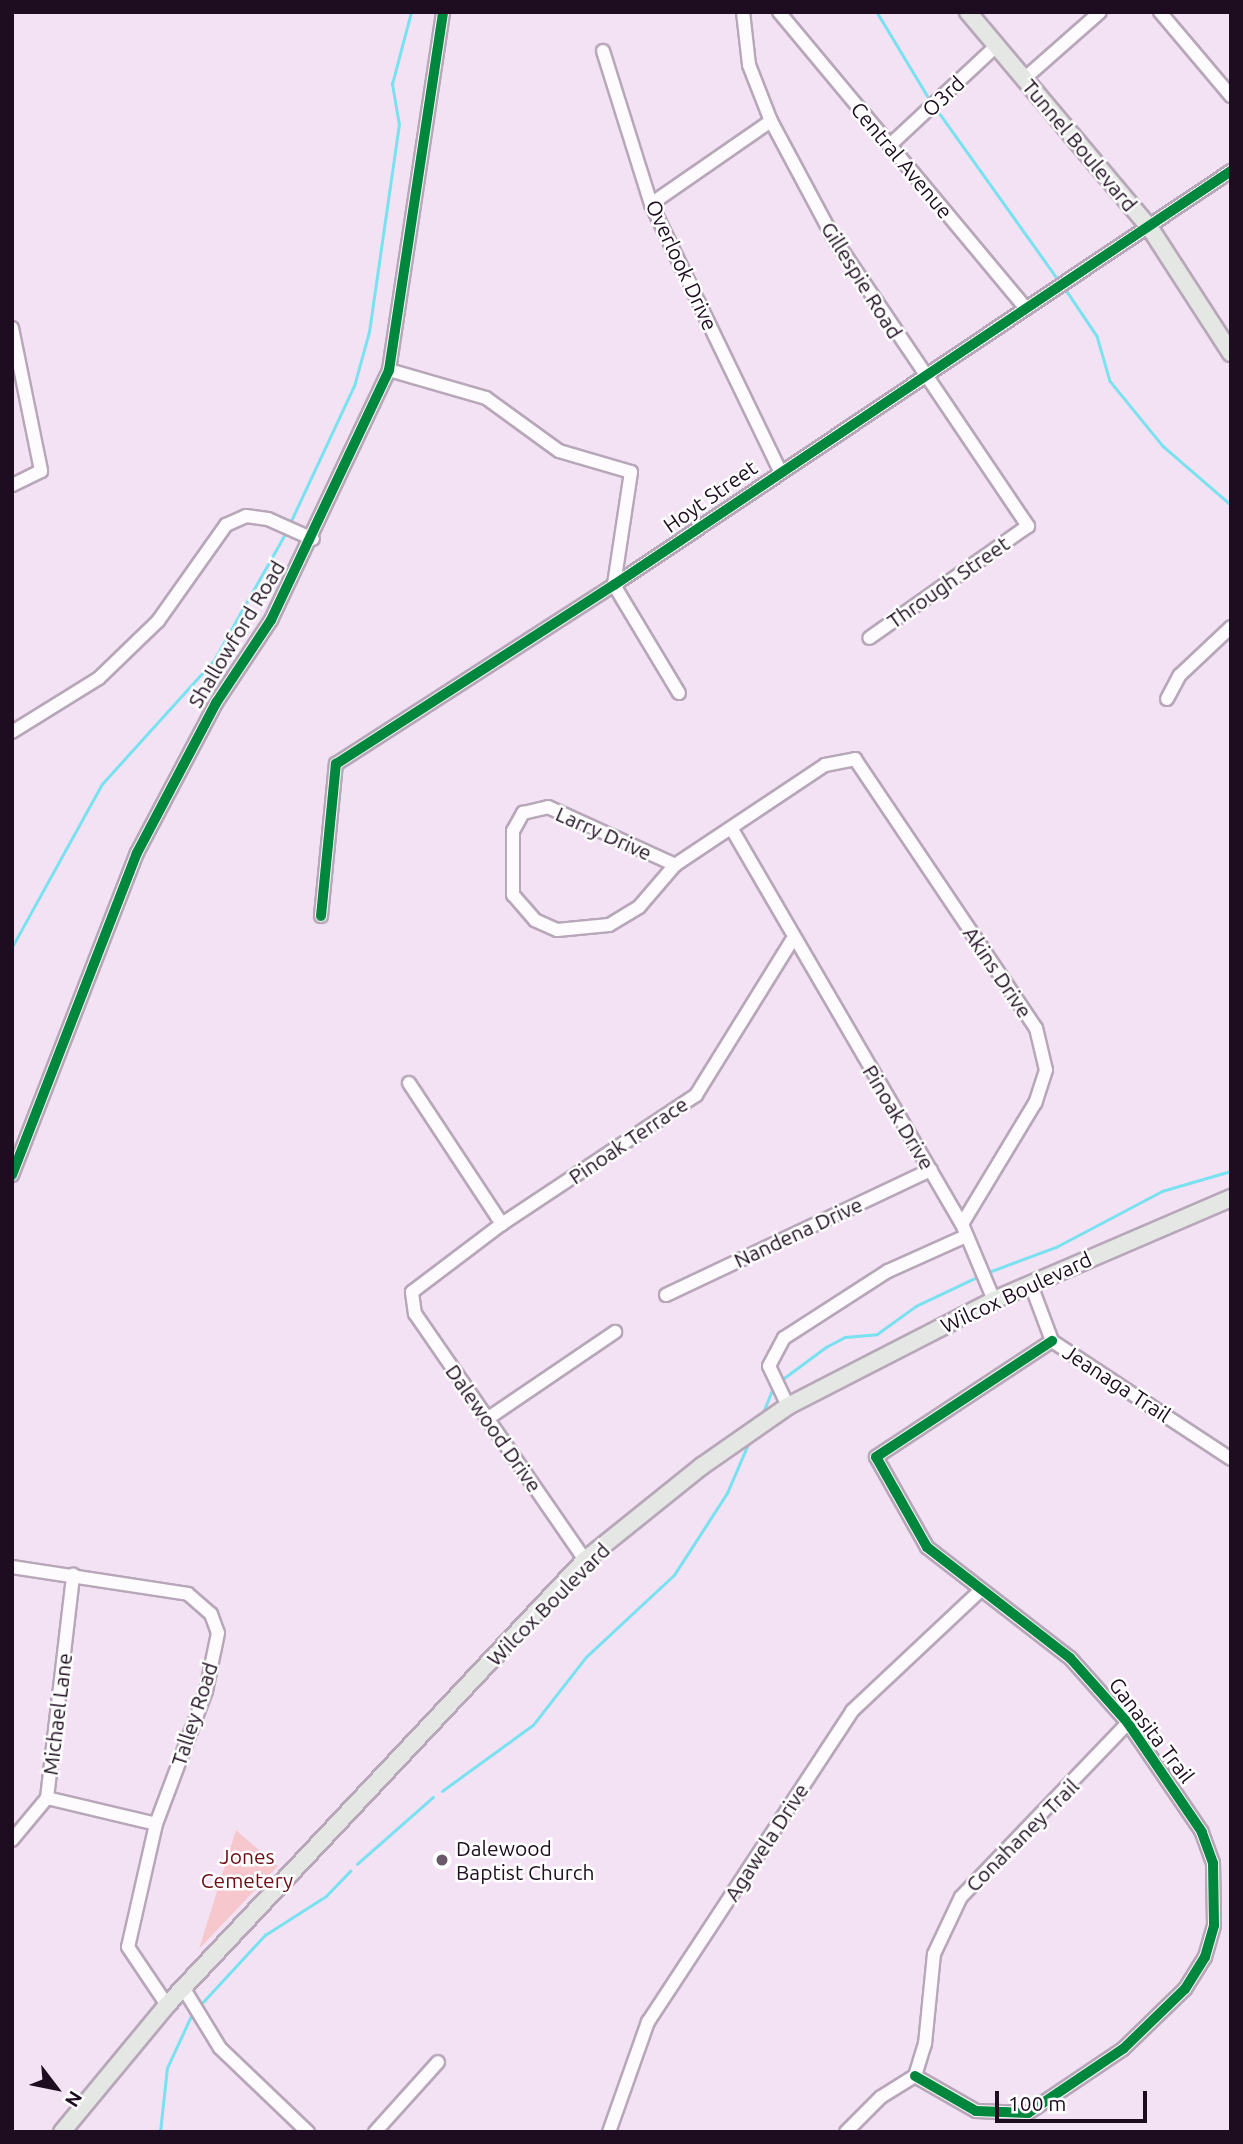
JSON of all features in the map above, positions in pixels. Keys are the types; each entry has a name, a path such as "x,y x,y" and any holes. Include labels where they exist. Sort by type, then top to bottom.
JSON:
{"main road":[{"name":"Tunnel Boulevard","path":"968,12 1150,228 1231,353"},
{"name":"Wilcox Boulevard","path":"62,2132 167,2005 585,1560 788,1406 994,1300 1231,1198"}],"street":[{"name":"Shallowford Road","path":"12,1175 137,853 313,539 389,370 443,12"},
{"name":"Gillespie Road","path":"743,12 749,65 771,121 871,301 1028,526"},
{"name":"Central Avenue","path":"779,12 1026,308"},
{"path":"1024,79 1100,12"},
{"path":"1160,12 1231,96"},
{"name":"O3rd","path":"890,145 996,46"},
{"name":"Overlook Drive","path":"603,51 651,204 780,471"},
{"path":"651,204 771,121"},
{"name":"Hoyt Street","path":"321,916 336,764 614,585 780,471 1150,228 1231,171"},
{"path":"12,328 41,471 12,485"},
{"path":"389,370 486,398 559,451 631,472 614,585 678,694"},
{"path":"12,732 99,678 158,621 226,525 246,516 268,519 313,539"},
{"name":"Through Street","path":"869,638 1028,526"},
{"path":"1167,699 1180,675 1231,627"},
{"name":"Akins Drive","path":"825,765 855,759 1036,1028 1046,1070 1035,1103 964,1230"},
{"name":"Larry Drive","path":"676,865 548,807 523,813 513,831 513,895 535,920 557,930 609,925 639,907 676,865 733,831 825,765"},
{"name":"Pinoak Drive","path":"733,831 792,940 932,1170 964,1230 994,1300"},
{"name":"Pinoak Terrace","path":"412,1292 502,1224 696,1095 792,940"},
{"path":"409,1083 502,1224"},
{"name":"Nandena Drive","path":"666,1295 932,1170"},
{"path":"788,1406 769,1366 783,1338 888,1271 964,1230"},
{"name":"Jeanaga Trail","path":"1031,1285 1052,1340 1231,1458"},
{"name":"Dalewood Drive","path":"412,1292 415,1314 585,1560"},
{"path":"487,1419 615,1332"},
{"name":"Ganasita Trail","path":"915,2076 976,2111 1028,2113 1123,2049 1185,1989 1205,1957 1216,1895 1213,1863 1202,1832 1128,1723 1070,1658 980,1591 927,1547 876,1458 1052,1340"},
{"name":"Talley Road","path":"12,1567 188,1594 211,1614 218,1633 206,1691 156,1824 128,1947 167,2005"},
{"name":"Michael Lane","path":"12,1840 47,1798 73,1575"},
{"name":"Agawela Drive","path":"609,2132 648,2022 852,1711 980,1591"},
{"name":"Conahaney Trail","path":"915,2076 925,2044 934,1954 961,1897 1128,1723"},
{"path":"47,1798 156,1824"},
{"path":"184,1989 220,2048 308,2132"},
{"path":"376,2132 438,2062"},
{"path":"846,2132 881,2098 915,2076"}],"green space":[{"name":"Jones Cemetery","path":"236,1830 278,1866 199,1949"}],"waterway":[{"path":"290,523 354,386 369,332 399,125 392,84 411,12"},
{"path":"877,12 931,102"},
{"path":"935,107 1057,278"},
{"path":"1066,290 1097,336 1110,381 1163,446 1231,505"},
{"path":"12,947 102,784 214,660 284,536"},
{"path":"986,1273 1056,1247 1162,1191 1231,1171"},
{"path":"784,1378 826,1347 845,1337 877,1334 916,1306 975,1278"},
{"path":"762,1415 773,1388"},
{"path":"442,1791 533,1725 586,1657 674,1575 727,1493 749,1442"},
{"path":"357,1864 433,1797"},
{"path":"202,2003 265,1935 326,1896 350,1871"},
{"path":"160,2132 167,2068 191,2016"}],"cycle path":[{"path":"12,1175 137,853 216,703 271,620 389,370 443,12"},
{"path":"321,916 336,764 614,585 1231,171"},
{"path":"915,2076 976,2111 1028,2113 1123,2049 1185,1989 1205,1957 1214,1925 1213,1863 1202,1832 1128,1723 1070,1658 927,1547 876,1457 1052,1341"}],"place":[{"name":"Dalewood Baptist Church","path":"442,1860"}]}
